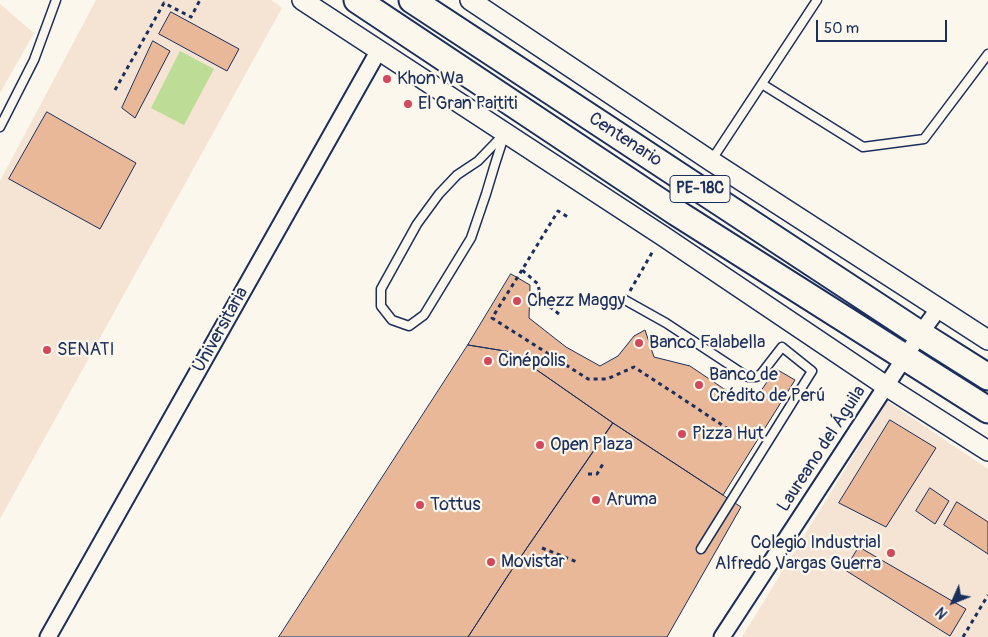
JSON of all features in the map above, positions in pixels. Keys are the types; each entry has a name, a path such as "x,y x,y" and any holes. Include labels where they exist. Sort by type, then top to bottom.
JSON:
{"highway":[{"name":"Centenario","path":"357,0 677,212 904,358"},
{"name":"Centenario","path":"412,0 988,377"},
{"name":"PE-18C","path":"904,358 988,410"}],"street":[{"path":"302,0 663,236 886,386 988,451"},
{"path":"470,0 711,161 988,340"},
{"name":"Universitaria","path":"48,637 379,50 404,32"},
{"name":"Laureano del Águila","path":"722,637 904,358 939,308"}],"lane":[{"path":"0,127 34,60 56,0"},
{"path":"711,161 817,0"},
{"path":"762,84 863,147 924,139 988,54"},
{"path":"505,133 471,238 424,315 408,326 392,320 382,306 381,289 417,224 439,194 457,175 478,161 505,133"},
{"path":"625,300 666,323 748,377 756,377 761,374 782,347 812,371 701,549"}],"path":[{"path":"115,90 164,3 191,17 200,0"},
{"path":"568,217 558,210 492,318 588,378 607,380 634,367 728,429"},
{"path":"625,300 663,236"},
{"path":"522,270 538,284 541,300 558,314"},
{"path":"588,474 597,474 604,462"},
{"path":"542,548 577,562"},
{"path":"963,637 988,595"}],"shaded area":[{"name":"SENATI","path":"96,0 271,0 282,8 0,519 0,181"},
{"path":"0,4 34,33 0,93"},
{"name":"Colegio Industrial Alfredo Vargas Guerra","path":"887,401 988,469 988,637 742,637"}],"green space":[{"path":"180,51 214,69 184,125 151,108"}],"building":[{"path":"171,12 239,49 227,71 159,34"},
{"path":"153,41 170,51 135,118 122,108"},
{"path":"47,112 136,163 100,229 9,179"},
{"path":"511,274 530,285 529,318 566,347 600,366 618,356 634,336 645,330 654,357 690,366 736,397 758,395 776,369 795,380 723,495 613,423 511,352 468,345"},
{"path":"468,345 511,352 613,423 468,637 279,637"},
{"path":"890,420 936,448 886,527 839,503"},
{"path":"613,423 741,507 667,637 468,637 509,574"},
{"path":"930,488 949,501 935,524 916,511"},
{"path":"957,502 988,522 988,554 944,525"},
{"path":"859,547 966,609 950,636 845,570"}],"place":[{"name":"Khon Wa","path":"387,79"},
{"name":"El Gran Paititi","path":"408,104"},
{"name":"Chezz Maggy","path":"517,301"},
{"name":"Banco Falabella","path":"639,343"},
{"name":"SENATI","path":"47,350"},
{"name":"Cinépolis","path":"488,361"},
{"name":"Banco de Crédito de Perú","path":"699,385"},
{"name":"Pizza Hut","path":"682,434"},
{"name":"Open Plaza","path":"540,445"},
{"name":"Aruma","path":"596,500"},
{"name":"Tottus","path":"420,505"},
{"name":"Colegio Industrial Alfredo Vargas Guerra","path":"891,553"},
{"name":"Movistar","path":"491,562"}]}
